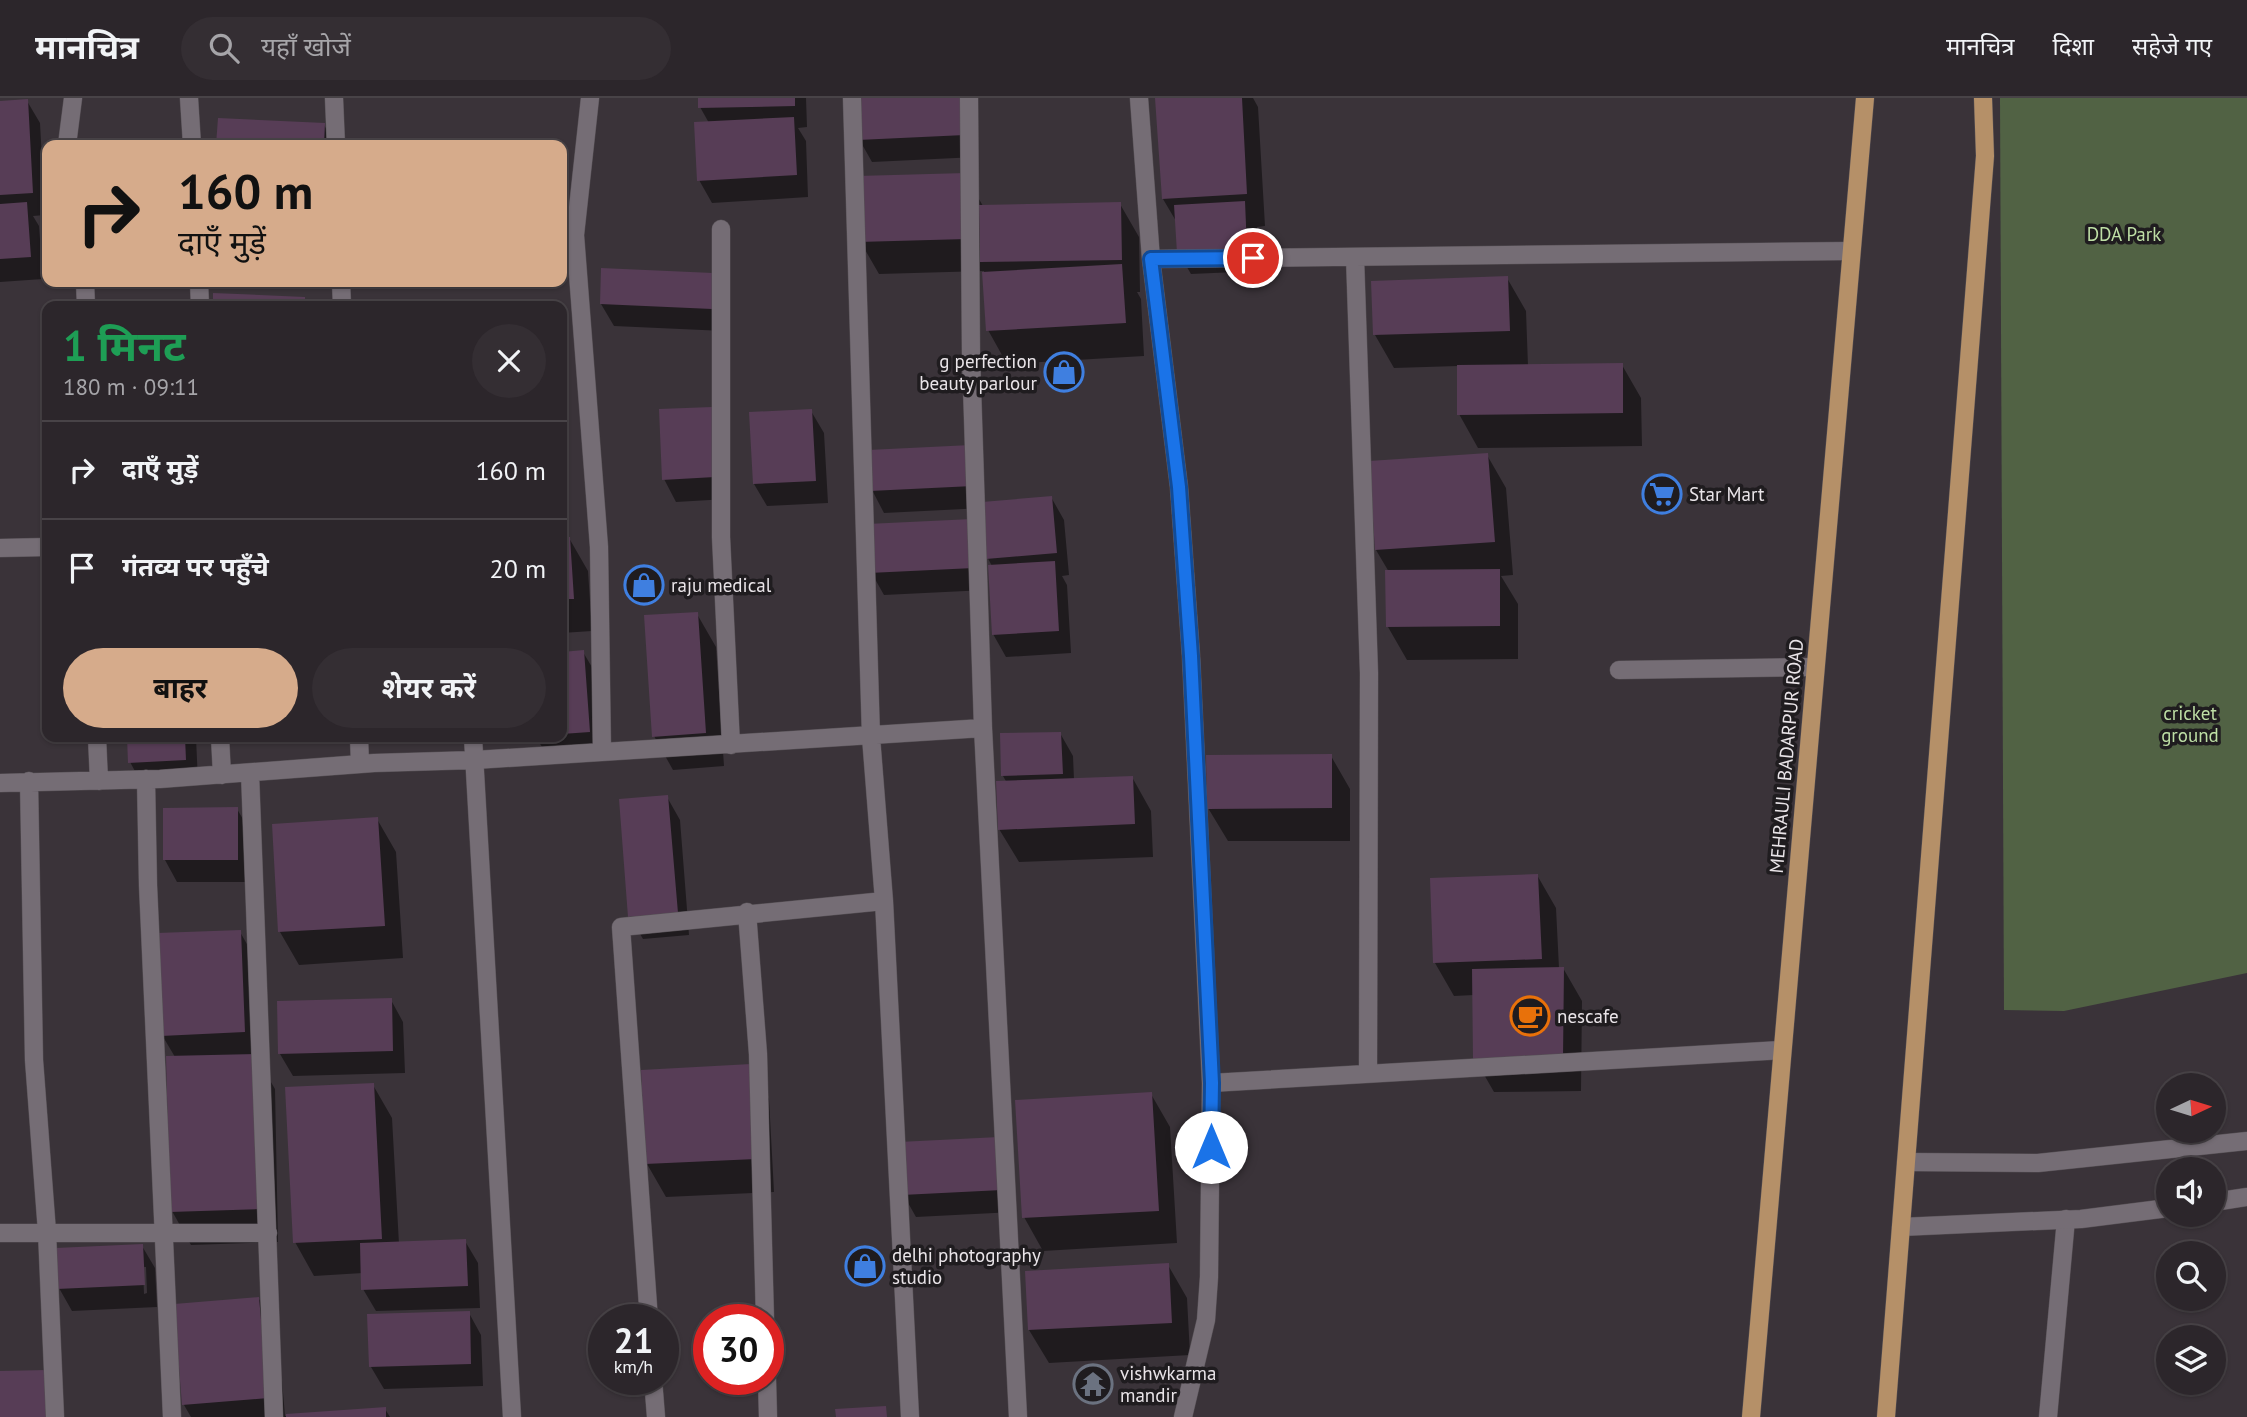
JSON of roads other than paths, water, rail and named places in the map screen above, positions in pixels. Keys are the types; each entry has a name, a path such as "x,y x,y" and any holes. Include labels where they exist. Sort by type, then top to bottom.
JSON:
{"main road":[{"name":"MEHRAULI BADARPUR ROAD","path":"1751,1417 1865,98"},
{"path":"1886,1417 1985,156 1983,98"}],"street":[{"path":"68,140 72,98"},
{"path":"189,98 192,140"},
{"path":"334,98 336,140"},
{"path":"590,98 575,234 599,547 601,752"},
{"path":"852,98 871,737 884,901 910,1417"},
{"path":"969,98 971,356 983,728 1018,1417"},
{"path":"1139,98 1151,259 1181,513 1212,1083 1209,1288 1206,1320 1183,1417"},
{"path":"721,229 721,537 731,745"},
{"path":"1151,259 1851,251"},
{"path":"1355,257 1369,673 1368,1074"},
{"path":"0,548 42,547"},
{"path":"1619,670 1815,667"},
{"path":"0,783 222,775 360,764 475,760 983,728"},
{"path":"97,742 99,781"},
{"path":"220,742 222,775"},
{"path":"359,742 360,764"},
{"path":"473,742 512,1417"},
{"path":"250,773 274,1417"},
{"path":"146,779 148,885 172,1417"},
{"path":"29,781 34,1060 47,1231 55,1417"},
{"path":"648,1304 620,931 624,924 884,901"},
{"path":"747,912 758,1054 765,1304"},
{"path":"1212,1083 1782,1050"},
{"path":"1906,1162 2038,1163 2247,1140"},
{"path":"2226,1201 2247,1198"},
{"path":"1901,1227 2066,1219 2156,1209"},
{"path":"2048,1417 2066,1219"},
{"path":"0,1233 268,1233"},
{"path":"654,1395 656,1417"},
{"path":"767,1395 768,1417"}],"place":[{"name":"g perfection beauty parlour","path":"1064,372"},
{"name":"Star Mart","path":"1662,494"},
{"name":"raju medical","path":"644,585"},
{"name":"nescafe","path":"1530,1016"},
{"name":"delhi photography studio","path":"865,1266"},
{"name":"vishwkarma mandir","path":"1093,1384"}],"park label":[{"name":"DDA Park","path":"2124,234"},
{"name":"cricket ground","path":"2190,724"}]}
